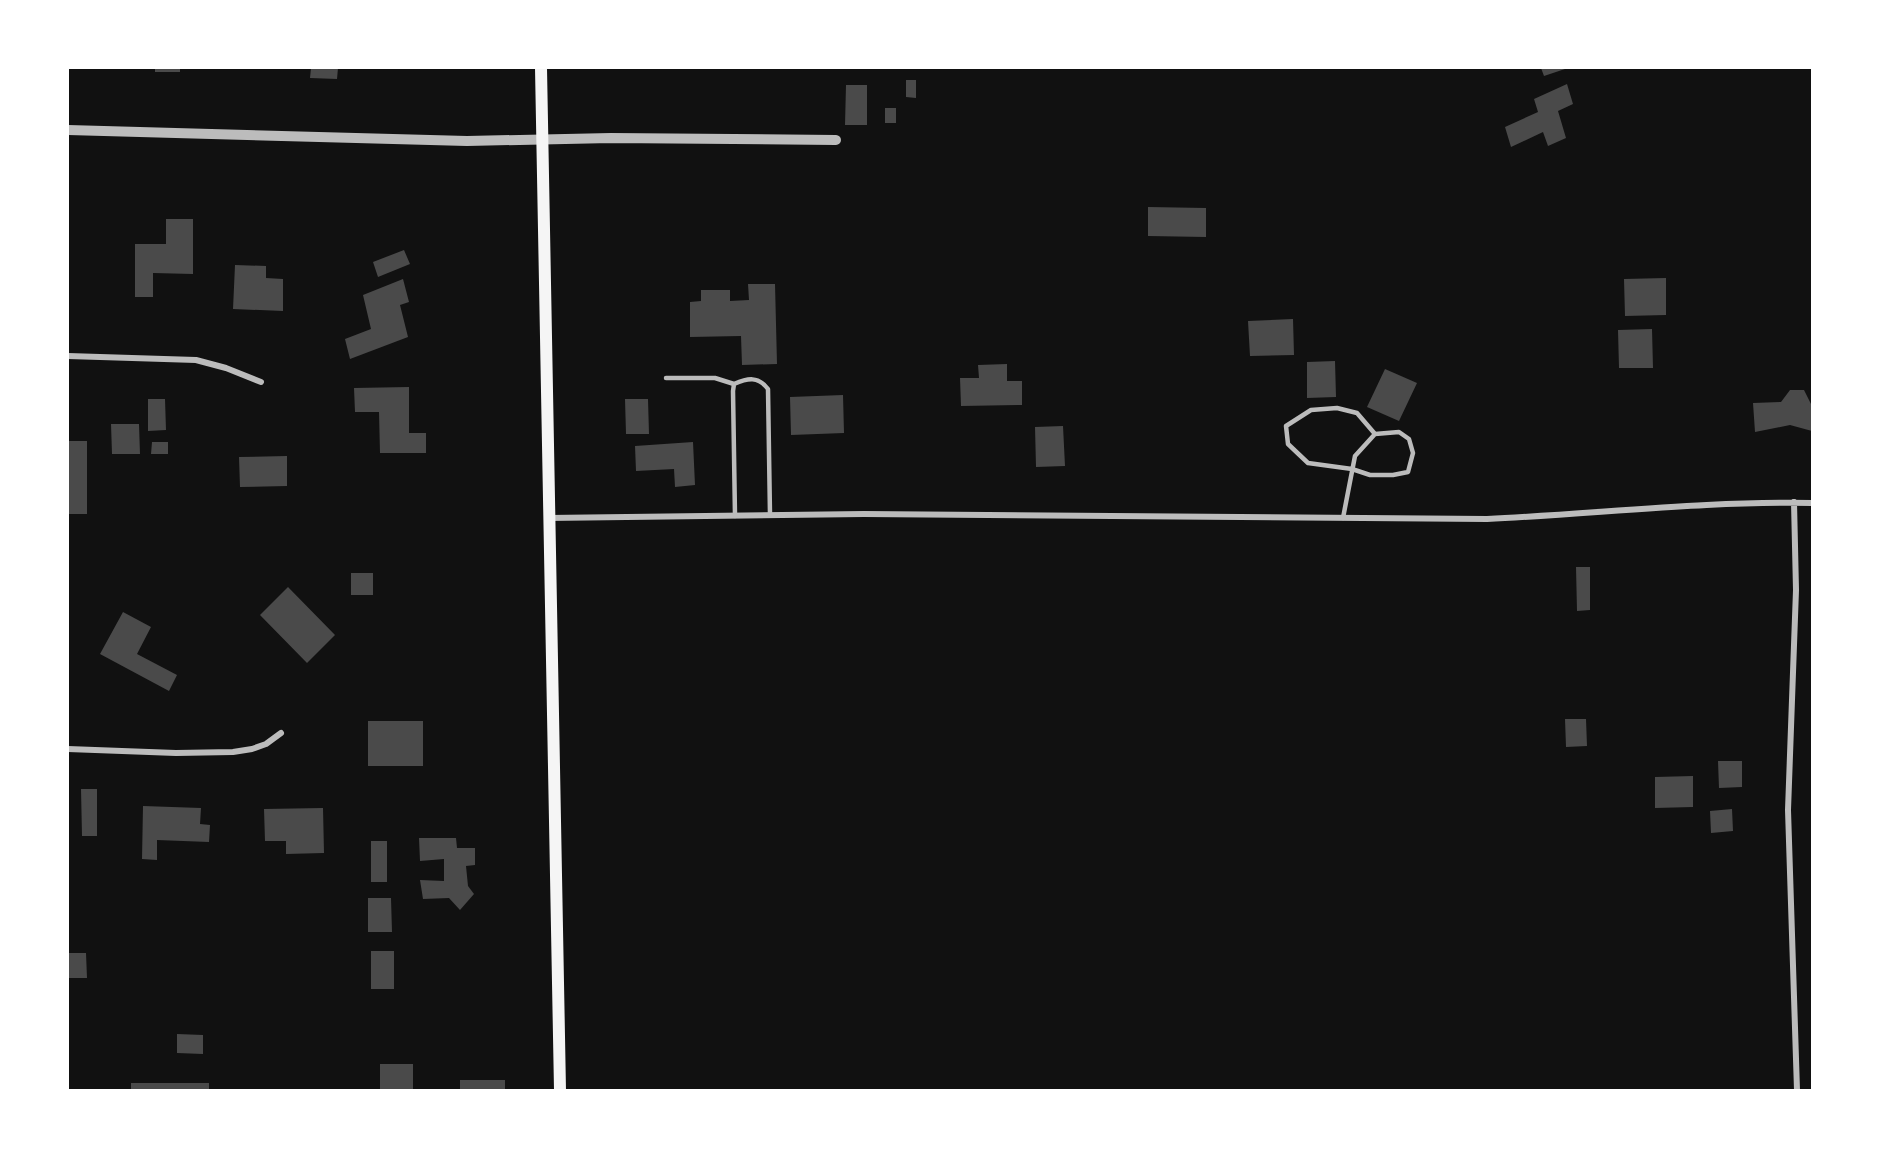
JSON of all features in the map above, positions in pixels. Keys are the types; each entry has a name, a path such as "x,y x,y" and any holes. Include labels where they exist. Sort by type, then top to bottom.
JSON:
{"main road":[{"path":"540,68 560,1090"}],"street":[{"path":"68,130 467,141 611,138 836,140"},
{"path":"68,356 196,360 226,368 261,382"},
{"path":"1794,502 1796,590 1788,810 1797,1090"},
{"path":"548,518 770,515 1487,519 1558,516 1636,508 1812,503"},
{"path":"68,749 176,753 233,752 266,744 281,734"}],"lane":[{"path":"666,378 715,378 734,384 755,378 762,381 768,389 770,515"},
{"path":"734,384 735,516"},
{"path":"1343,518 1352,470 1355,456 1375,434 1399,432 1409,439 1413,453 1408,472 1394,475 1370,475 1352,470 1308,463 1288,444 1286,426 1311,410 1337,408 1358,413 1375,434"}],"building":[{"path":"155,68 180,68 180,72 155,72"},
{"path":"311,68 338,68 337,79 310,78"},
{"path":"1541,68 1568,68 1544,76"},
{"path":"906,80 916,80 916,98 906,97"},
{"path":"1567,84 1573,104 1558,111 1566,138 1548,146 1543,132 1511,147 1505,127 1538,112 1534,99"},
{"path":"846,85 867,85 867,125 845,125"},
{"path":"885,108 896,108 896,123 885,123"},
{"path":"1148,207 1206,208 1206,237 1148,236"},
{"path":"166,219 193,219 193,274 153,273 153,297 135,297 135,244 166,244"},
{"path":"404,250 410,264 378,277 373,262"},
{"path":"235,265 266,266 266,278 283,279 283,311 233,309"},
{"path":"1666,278 1666,315 1625,316 1624,279"},
{"path":"403,279 409,302 400,305 408,337 350,359 345,339 371,329 363,295"},
{"path":"748,284 775,284 777,364 742,365 741,336 690,337 690,302 701,301 701,290 730,290 730,301 749,300"},
{"path":"1293,319 1294,355 1250,356 1248,321"},
{"path":"1652,329 1653,368 1619,368 1618,330"},
{"path":"1335,361 1336,397 1307,398 1307,362"},
{"path":"1007,364 1007,381 1022,381 1022,405 961,406 960,378 979,378 978,365"},
{"path":"1385,369 1417,383 1399,421 1367,407"},
{"path":"409,387 409,433 426,433 426,453 380,453 379,412 355,412 354,388"},
{"path":"1790,390 1804,390 1812,406 1812,431 1790,425 1755,432 1753,403 1781,402"},
{"path":"843,395 844,433 791,435 790,397"},
{"path":"148,399 165,399 166,430 148,431"},
{"path":"625,399 648,399 649,434 626,434"},
{"path":"111,424 139,424 140,454 112,454"},
{"path":"1063,426 1065,466 1036,467 1035,427"},
{"path":"68,441 87,441 87,514 68,514"},
{"path":"152,442 168,442 168,454 151,454"},
{"path":"693,442 695,485 675,487 674,469 636,471 635,446"},
{"path":"287,456 287,486 240,487 239,457"},
{"path":"1576,567 1590,567 1590,610 1577,611"},
{"path":"351,573 373,573 373,595 351,595"},
{"path":"288,587 335,635 307,663 260,615"},
{"path":"123,612 151,627 137,654 177,675 169,691 100,654"},
{"path":"1565,719 1586,719 1587,746 1566,747"},
{"path":"368,721 423,721 423,766 368,766"},
{"path":"1718,761 1742,761 1742,787 1719,788"},
{"path":"1693,776 1693,807 1655,808 1655,777"},
{"path":"81,789 97,789 97,836 82,836"},
{"path":"143,806 201,808 200,824 210,825 209,842 157,840 157,860 142,859"},
{"path":"323,808 324,853 286,854 286,841 265,841 264,809"},
{"path":"1732,809 1733,831 1711,833 1710,811"},
{"path":"419,838 456,838 457,848 475,848 475,865 466,866 468,886 474,894 460,910 449,898 423,899 420,880 444,881 444,859 420,861"},
{"path":"371,841 387,841 387,882 371,882"},
{"path":"368,898 391,898 392,932 368,932"},
{"path":"371,951 394,951 394,989 371,989"},
{"path":"68,953 86,953 87,978 68,978"},
{"path":"177,1034 203,1035 203,1054 177,1053"},
{"path":"380,1064 413,1064 413,1090 380,1090"},
{"path":"460,1080 505,1080 505,1090 460,1090"},
{"path":"131,1083 209,1083 209,1090 131,1090"}]}
